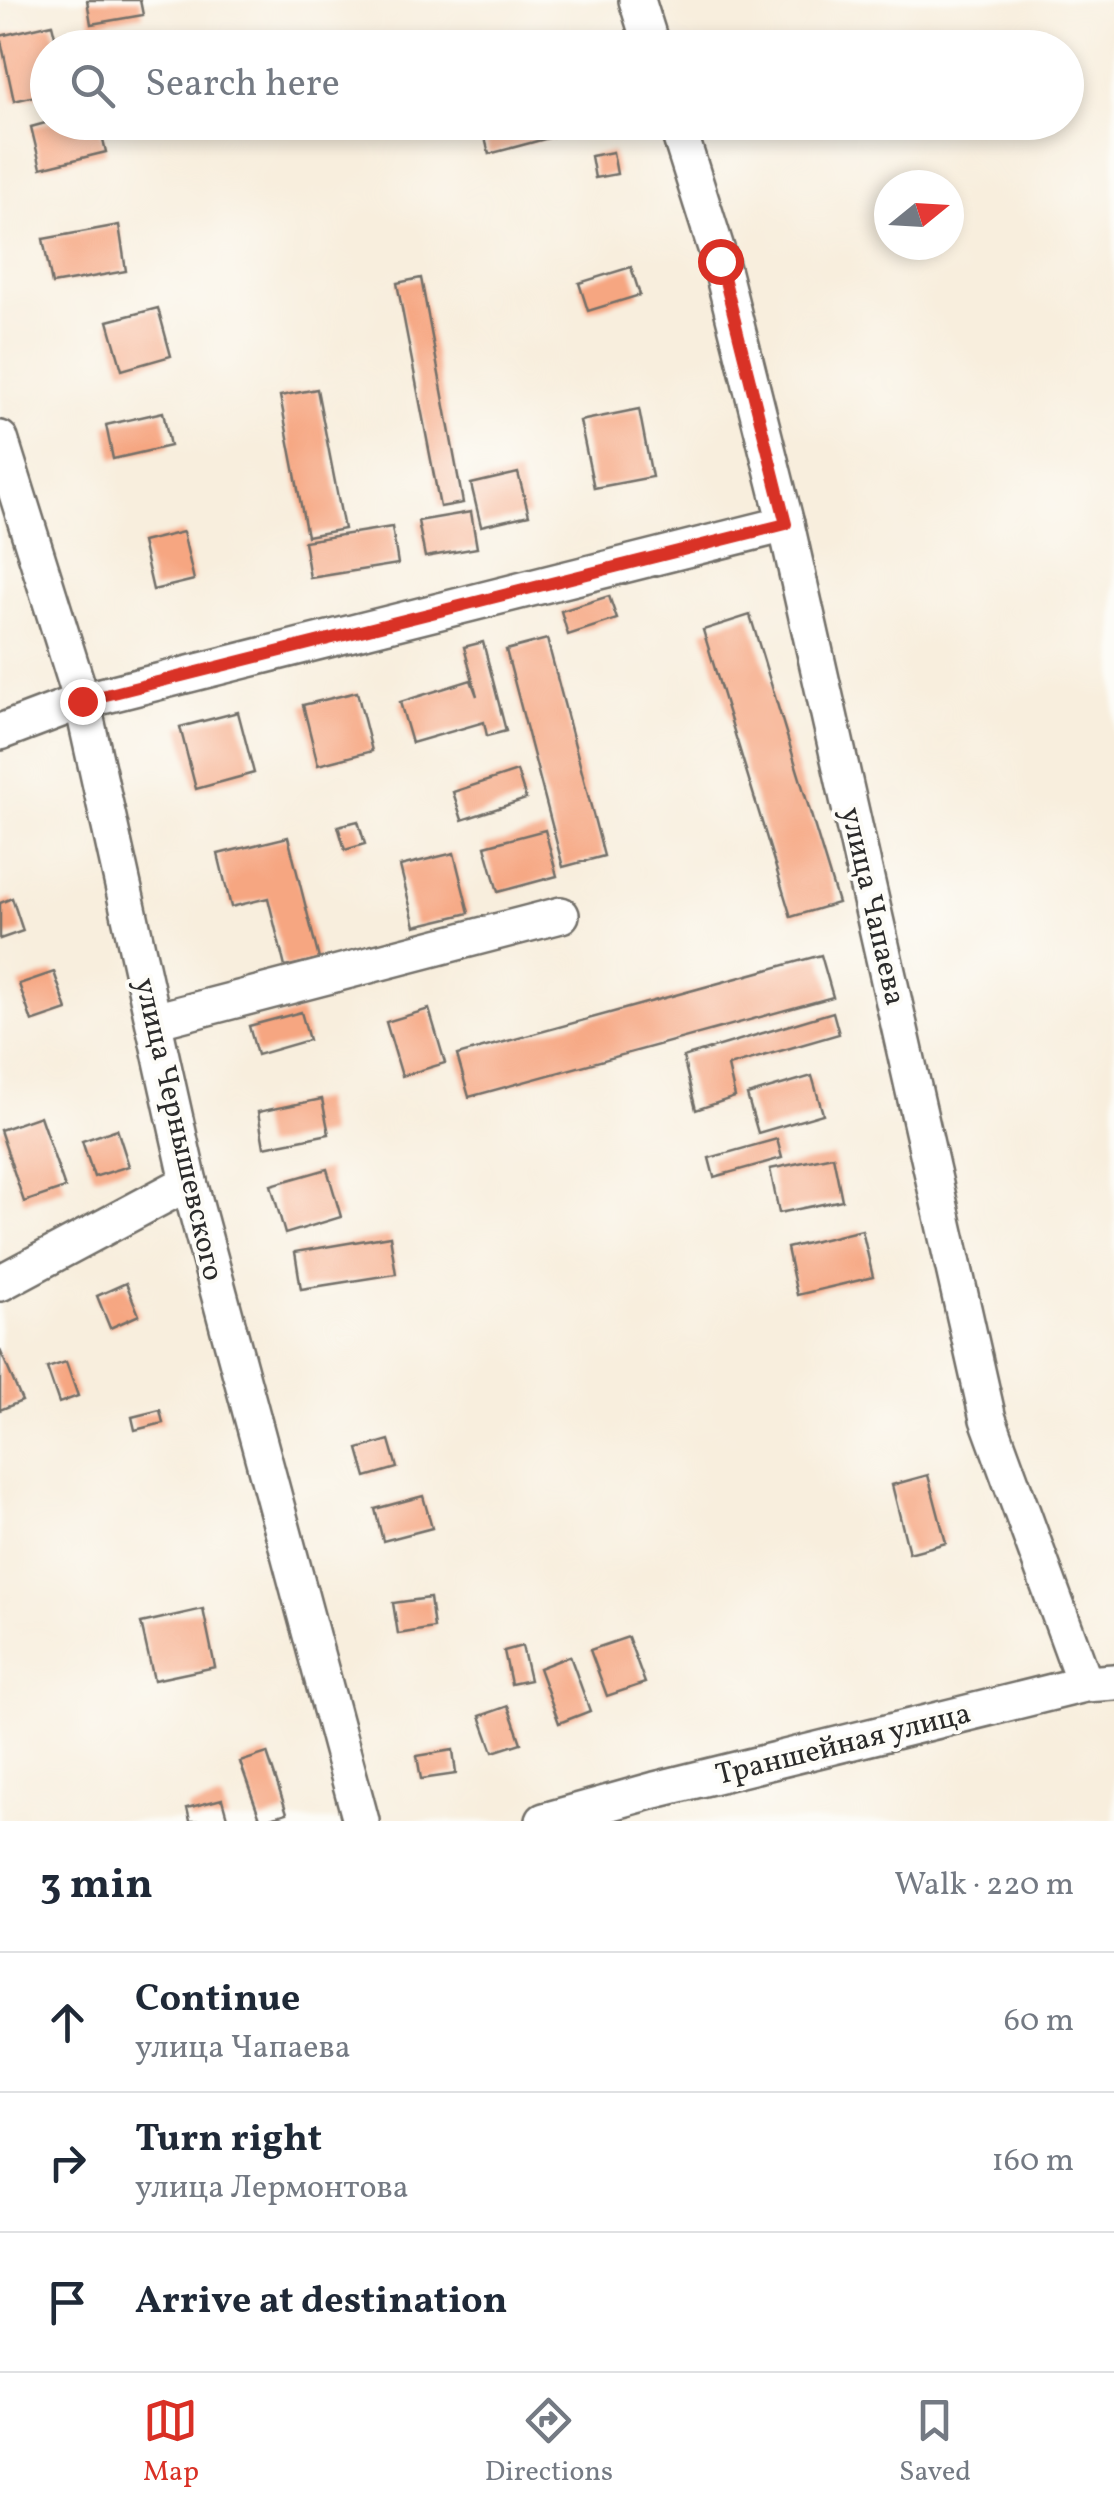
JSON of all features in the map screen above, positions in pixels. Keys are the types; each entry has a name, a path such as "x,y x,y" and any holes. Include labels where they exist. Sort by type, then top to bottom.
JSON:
{"street":[{"path":"637,0 646,30"},
{"name":"улица Чапаева","path":"682,140 720,261 786,524 988,1419 1100,1683"},
{"name":"улица Чернышевского","path":"0,438 82,701 189,1182 361,1821"},
{"path":"0,732 82,701 786,524"},
{"path":"154,1021 561,916"},
{"path":"0,1283 189,1182"},
{"name":"Траншейная улица","path":"544,1821 655,1790 1100,1683"}],"building":[{"path":"87,0 140,0 143,15 91,24"},
{"path":"52,24 54,30 30,30 30,97 14,101 0,36"},
{"path":"34,140 103,140 106,152 41,168"},
{"path":"486,140 541,140 489,154"},
{"path":"613,152 617,174 595,178 591,156"},
{"path":"119,225 126,271 52,284 43,239"},
{"path":"631,267 640,295 588,311 579,283"},
{"path":"421,278 463,503 440,507 397,283"},
{"path":"158,308 171,356 122,370 108,321"},
{"path":"317,389 344,529 307,536 280,396"},
{"path":"639,409 652,477 594,488 580,421"},
{"path":"163,412 170,446 113,459 106,425"},
{"path":"518,473 529,515 481,526 471,484"},
{"path":"471,512 477,548 425,557 418,521"},
{"path":"392,527 398,564 310,578 304,541"},
{"path":"183,532 194,580 153,590 142,542"},
{"path":"609,596 617,619 568,635 561,611"},
{"path":"750,615 838,903 791,917 703,630"},
{"path":"547,639 604,856 563,867 506,650"},
{"path":"483,642 506,731 487,736 484,722 412,743 400,702 471,680 477,696 464,647"},
{"path":"357,692 372,751 318,765 303,705"},
{"path":"238,712 254,773 196,789 180,727"},
{"path":"517,771 526,799 462,820 453,792"},
{"path":"358,821 365,844 345,850 338,826"},
{"path":"545,830 557,876 498,892 485,846"},
{"path":"288,837 319,959 285,967 268,898 231,907 218,854"},
{"path":"454,853 469,913 415,926 400,866"},
{"path":"12,898 23,931 0,939 0,903"},
{"path":"821,955 833,997 469,1097 457,1055"},
{"path":"54,972 67,1010 32,1022 19,984"},
{"path":"429,1009 445,1063 402,1076 386,1022"},
{"path":"301,1012 309,1040 257,1055 249,1026"},
{"path":"833,1012 839,1034 728,1066 735,1097 696,1110 683,1057"},
{"path":"812,1076 823,1114 758,1133 747,1095"},
{"path":"322,1099 329,1134 264,1147 258,1112"},
{"path":"40,1116 65,1188 24,1202 0,1130"},
{"path":"117,1129 129,1166 94,1177 82,1141"},
{"path":"777,1139 782,1158 714,1177 709,1158"},
{"path":"833,1156 842,1200 779,1213 770,1169"},
{"path":"327,1169 341,1217 285,1234 271,1185"},
{"path":"862,1230 873,1277 797,1295 787,1248"},
{"path":"390,1236 396,1274 301,1289 295,1252"},
{"path":"126,1283 139,1315 110,1328 97,1296"},
{"path":"0,1350 22,1401 0,1410"},
{"path":"66,1362 78,1396 59,1403 47,1368"},
{"path":"160,1410 163,1423 135,1430 132,1417"},
{"path":"389,1440 397,1468 366,1477 358,1449"},
{"path":"928,1475 946,1543 909,1553 892,1485"},
{"path":"423,1496 432,1528 383,1541 375,1509"},
{"path":"430,1598 434,1628 398,1634 393,1603"},
{"path":"203,1609 215,1667 154,1680 141,1623"},
{"path":"628,1637 645,1683 607,1696 590,1650"},
{"path":"522,1646 530,1680 511,1684 504,1651"},
{"path":"570,1656 590,1711 559,1723 539,1668"},
{"path":"508,1706 521,1743 493,1752 480,1716"},
{"path":"453,1750 456,1774 421,1779 417,1756"},
{"path":"267,1753 287,1813 261,1821 240,1762"},
{"path":"222,1799 228,1821 190,1821 187,1808"}],"route":[{"path":"82,701 786,524 720,261"}]}
